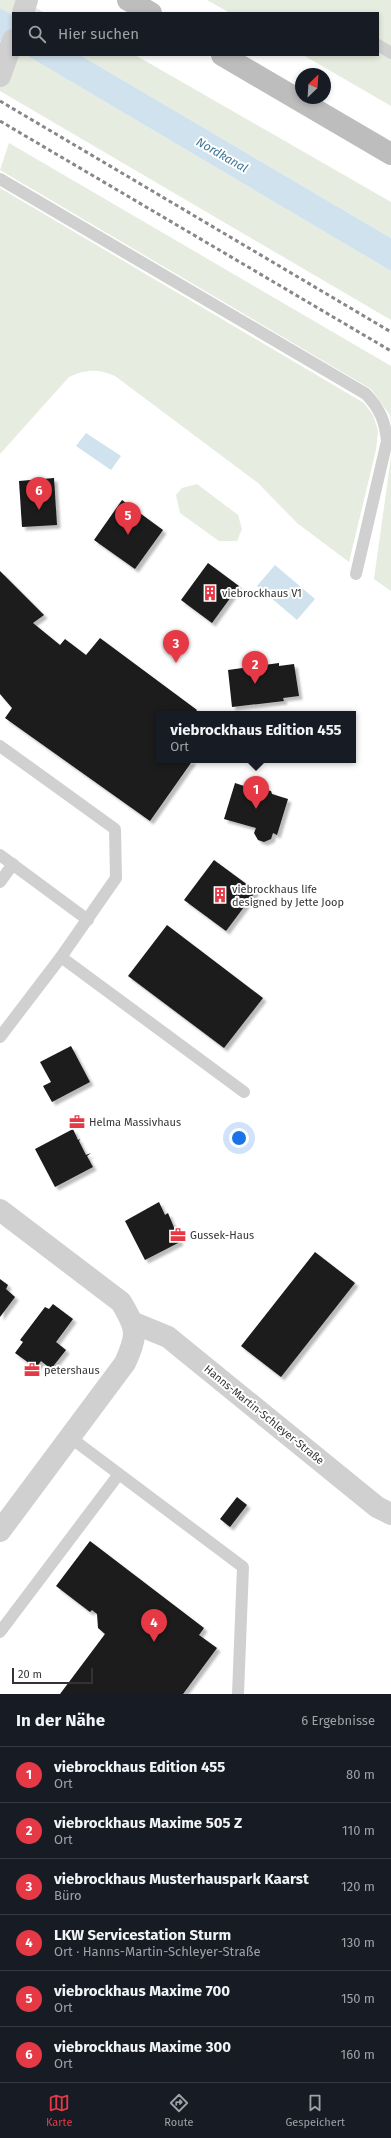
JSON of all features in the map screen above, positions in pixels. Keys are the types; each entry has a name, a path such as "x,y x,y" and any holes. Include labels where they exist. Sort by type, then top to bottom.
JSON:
{"main road":[{"path":"128,0 149,12"},
{"path":"224,56 391,154"}],"street":[{"path":"23,12 27,0"},
{"path":"0,76 12,43"},
{"path":"0,1210 121,1302 134,1323 135,1342 125,1362 71,1438 0,1531"},
{"name":"Hanns-Martin-Schleyer-Straße","path":"134,1323 168,1338 377,1507 391,1514"}],"lane":[{"path":"379,46 391,53"},
{"path":"0,179 366,394 378,408 385,424 387,441 356,574"},
{"path":"0,746 115,829 116,878 61,957 0,1036"},
{"path":"0,855 88,920"},
{"path":"0,882 13,864"},
{"path":"61,957 244,1092"},
{"path":"71,1438 243,1567 238,1694"},
{"path":"0,1632 120,1474"}],"shaded area":[{"path":"0,0 21,0 43,12 12,12 12,14 0,8"},
{"path":"207,0 391,0 391,106 331,71 331,68 325,68 305,56 379,56 379,12 228,12"},
{"path":"0,40 12,46 12,56 28,56 391,271 391,320 0,91"},
{"path":"82,56 137,56 391,202 391,238"},
{"path":"9,143 391,366 391,426 390,415 371,389 0,170"},
{"path":"0,188 364,403 373,415 378,430 376,450 349,562 297,523 258,483 115,376 103,372 87,371 69,377 0,454"},
{"path":"391,457 391,591 374,579"},
{"path":"197,484 238,515 242,529 237,541 219,541 180,513 176,495 182,488"}],"water":[{"path":"0,8 12,14 12,46 0,40"},
{"name":"Nordkanal","path":"28,56 82,56 391,238 391,271"},
{"path":"86,433 121,456 111,470 76,446"},
{"path":"275,565 315,599 297,620 257,586"}],"building":[{"path":"54,478 57,525 22,527 19,481"},
{"path":"122,500 163,530 135,569 94,540"},
{"name":"viebrockhaus V1","path":"208,563 239,586 212,623 181,600"},
{"path":"0,571 44,615 33,623 60,645 65,639 86,655 100,638 197,710 156,711 156,763 191,763 150,821 5,718 12,708 0,694"},
{"path":"279,663 279,666 294,664 299,696 283,698 284,701 232,707 228,670"},
{"path":"235,783 250,788 253,786 271,791 272,794 288,799 277,835 273,833 271,839 264,842 258,840 254,833 256,828 224,819"},
{"name":"viebrockhaus life designed by Jette Joop","path":"214,860 256,891 226,931 184,900"},
{"path":"167,925 263,998 224,1048 128,976"},
{"path":"71,1046 90,1082 52,1102 43,1086 51,1082 40,1062"},
{"path":"73,1129 78,1140 80,1139 79,1141 86,1155 91,1153 87,1156 93,1167 55,1187 35,1149"},
{"path":"159,1202 165,1215 168,1213 180,1242 145,1260 125,1221"},
{"path":"315,1252 355,1283 281,1377 241,1346"},
{"path":"0,1279 8,1285 6,1289 15,1297 0,1317"},
{"path":"53,1304 73,1319 56,1342 66,1350 51,1369 41,1361 36,1368 15,1353 23,1342 20,1340 45,1307 49,1309"},
{"path":"237,1497 247,1505 230,1527 220,1519"},
{"path":"90,1541 204,1628 199,1635 217,1648 183,1694 60,1694 105,1634 98,1628 97,1614 92,1610 90,1612 56,1586"}],"railway":[{"path":"0,101 391,332"},
{"path":"0,121 391,351"}],"place":[{"name":"viebrockhaus Maxime 300","path":"39,510"},
{"name":"viebrockhaus Maxime 700","path":"128,535"},
{"name":"viebrockhaus V1","path":"210,593"},
{"name":"viebrockhaus Musterhauspark Kaarst","path":"176,663"},
{"name":"viebrockhaus Maxime 505 Z","path":"255,684"},
{"name":"viebrockhaus Edition 455","path":"256,809"},
{"name":"viebrockhaus life designed by Jette Joop","path":"220,895"},
{"name":"Helma Massivhaus","path":"77,1122"},
{"name":"Gussek-Haus","path":"178,1235"},
{"name":"petershaus","path":"32,1370"},
{"name":"LKW Servicestation Sturm","path":"154,1642"}]}
